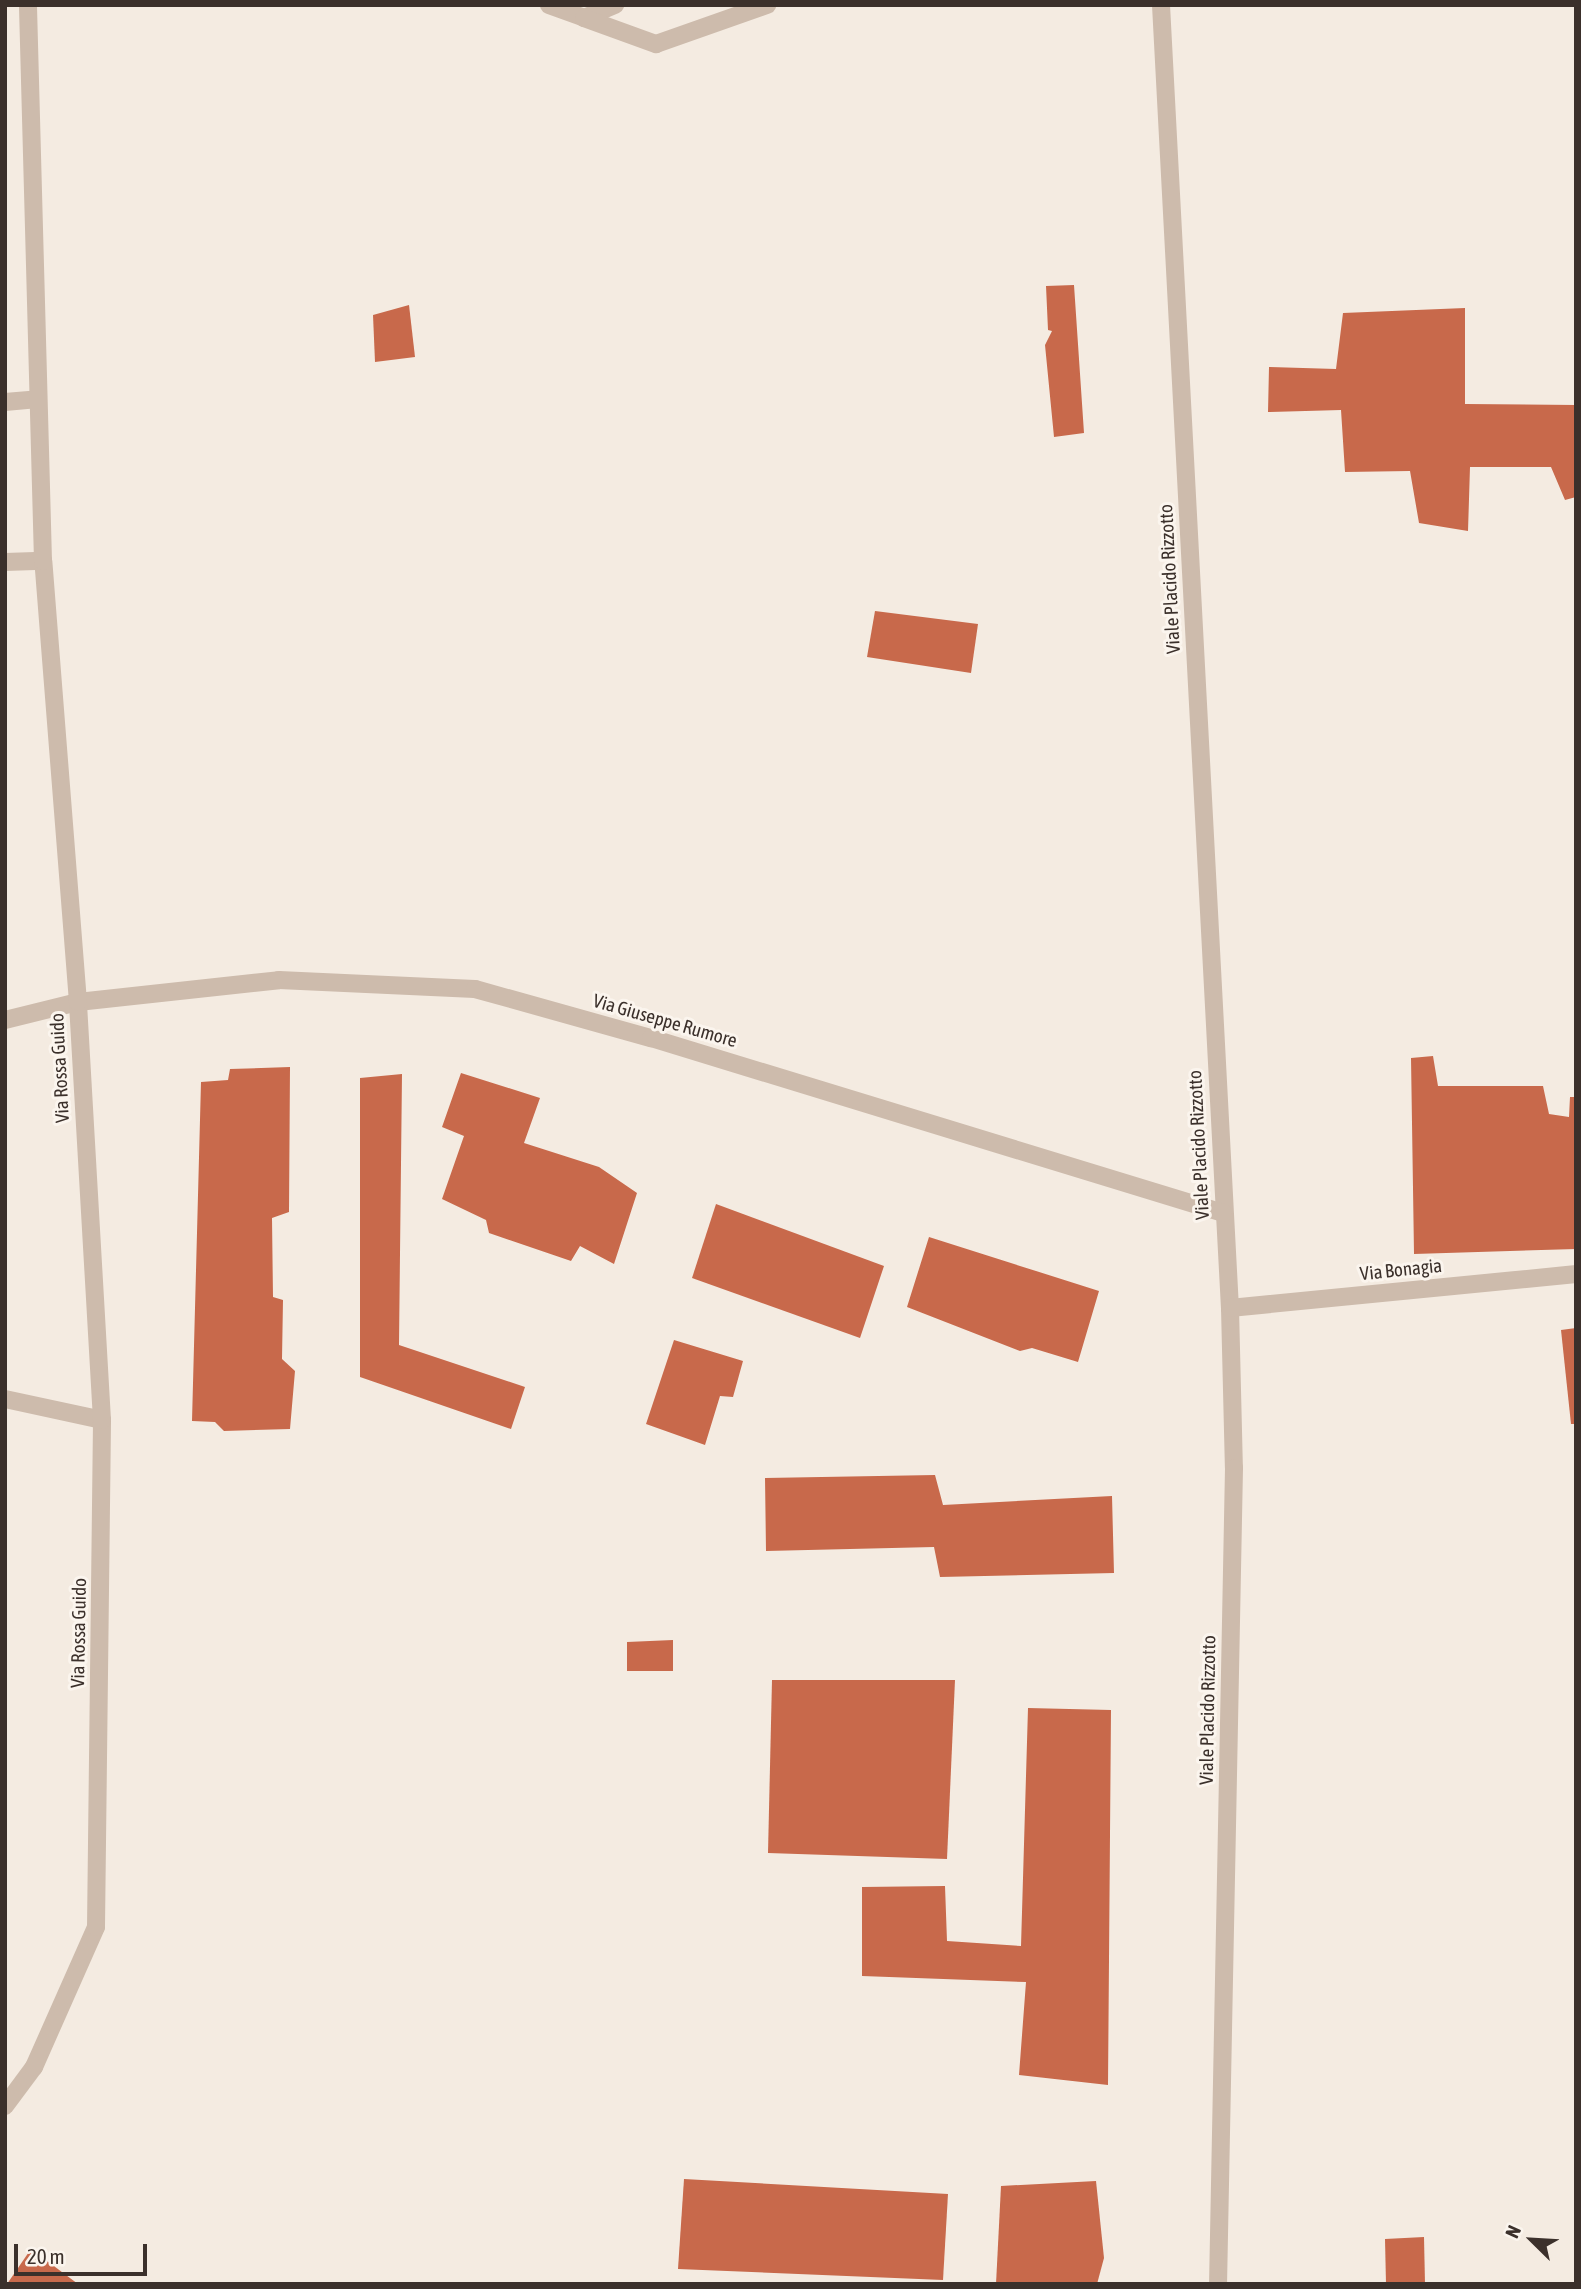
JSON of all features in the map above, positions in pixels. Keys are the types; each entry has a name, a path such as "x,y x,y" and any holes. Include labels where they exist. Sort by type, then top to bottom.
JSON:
{"street":[{"name":"Via Rossa Guido","path":"5,2106 34,2067 96,1927 102,1420 78,1002 43,561 28,5"},
{"path":"549,5 656,44 767,5"},
{"path":"584,18 615,5"},
{"name":"Viale Placido Rizzotto","path":"1161,5 1230,1308 1234,1468 1218,2284"},
{"path":"5,401 38,399"},
{"path":"5,562 43,561"},
{"name":"Via Giuseppe Rumore","path":"5,1020 78,1002 279,980 475,989 651,1038 1223,1213"},
{"name":"Via Bonagia","path":"1230,1308 1576,1273"},
{"path":"5,1399 102,1420"}],"building":[{"path":"1074,285 1084,433 1054,437 1045,345 1052,331 1048,330 1046,286"},
{"path":"409,305 415,357 375,362 373,315"},
{"path":"1465,308 1465,404 1576,405 1576,497 1565,500 1551,467 1470,467 1468,531 1419,523 1410,471 1345,472 1341,410 1268,412 1269,367 1336,369 1343,313"},
{"path":"875,611 978,624 971,673 867,657"},
{"path":"1433,1056 1438,1086 1543,1086 1549,1114 1569,1117 1570,1097 1576,1097 1576,1249 1414,1254 1411,1058"},
{"path":"290,1067 289,1212 272,1218 273,1297 283,1300 282,1359 295,1371 290,1429 224,1431 215,1422 192,1421 201,1082 228,1080 230,1069"},
{"path":"461,1073 540,1098 524,1143 599,1167 637,1193 614,1264 580,1246 571,1261 489,1233 486,1220 442,1199 464,1136 442,1127"},
{"path":"402,1074 399,1345 525,1387 511,1429 360,1377 360,1078"},
{"path":"716,1204 884,1266 860,1338 692,1278"},
{"path":"929,1237 1099,1291 1078,1362 1032,1348 1020,1351 907,1307"},
{"path":"1576,1328 1576,1424 1571,1424 1561,1330"},
{"path":"674,1340 743,1361 733,1397 720,1396 705,1445 646,1424"},
{"path":"935,1475 943,1505 1112,1496 1114,1573 940,1577 934,1547 766,1551 765,1478"},
{"path":"673,1640 673,1671 627,1671 627,1642"},
{"path":"772,1680 955,1680 947,1859 768,1853"},
{"path":"1028,1708 1111,1710 1108,2085 1019,2075 1026,1982 862,1976 862,1887 945,1886 947,1941 1021,1946"},
{"path":"684,2179 948,2194 943,2280 678,2269"},
{"path":"1096,2181 1104,2258 1097,2284 996,2284 1001,2186"},
{"path":"1424,2237 1425,2284 1386,2284 1385,2239"},
{"path":"31,2249 78,2284 7,2284"}]}
